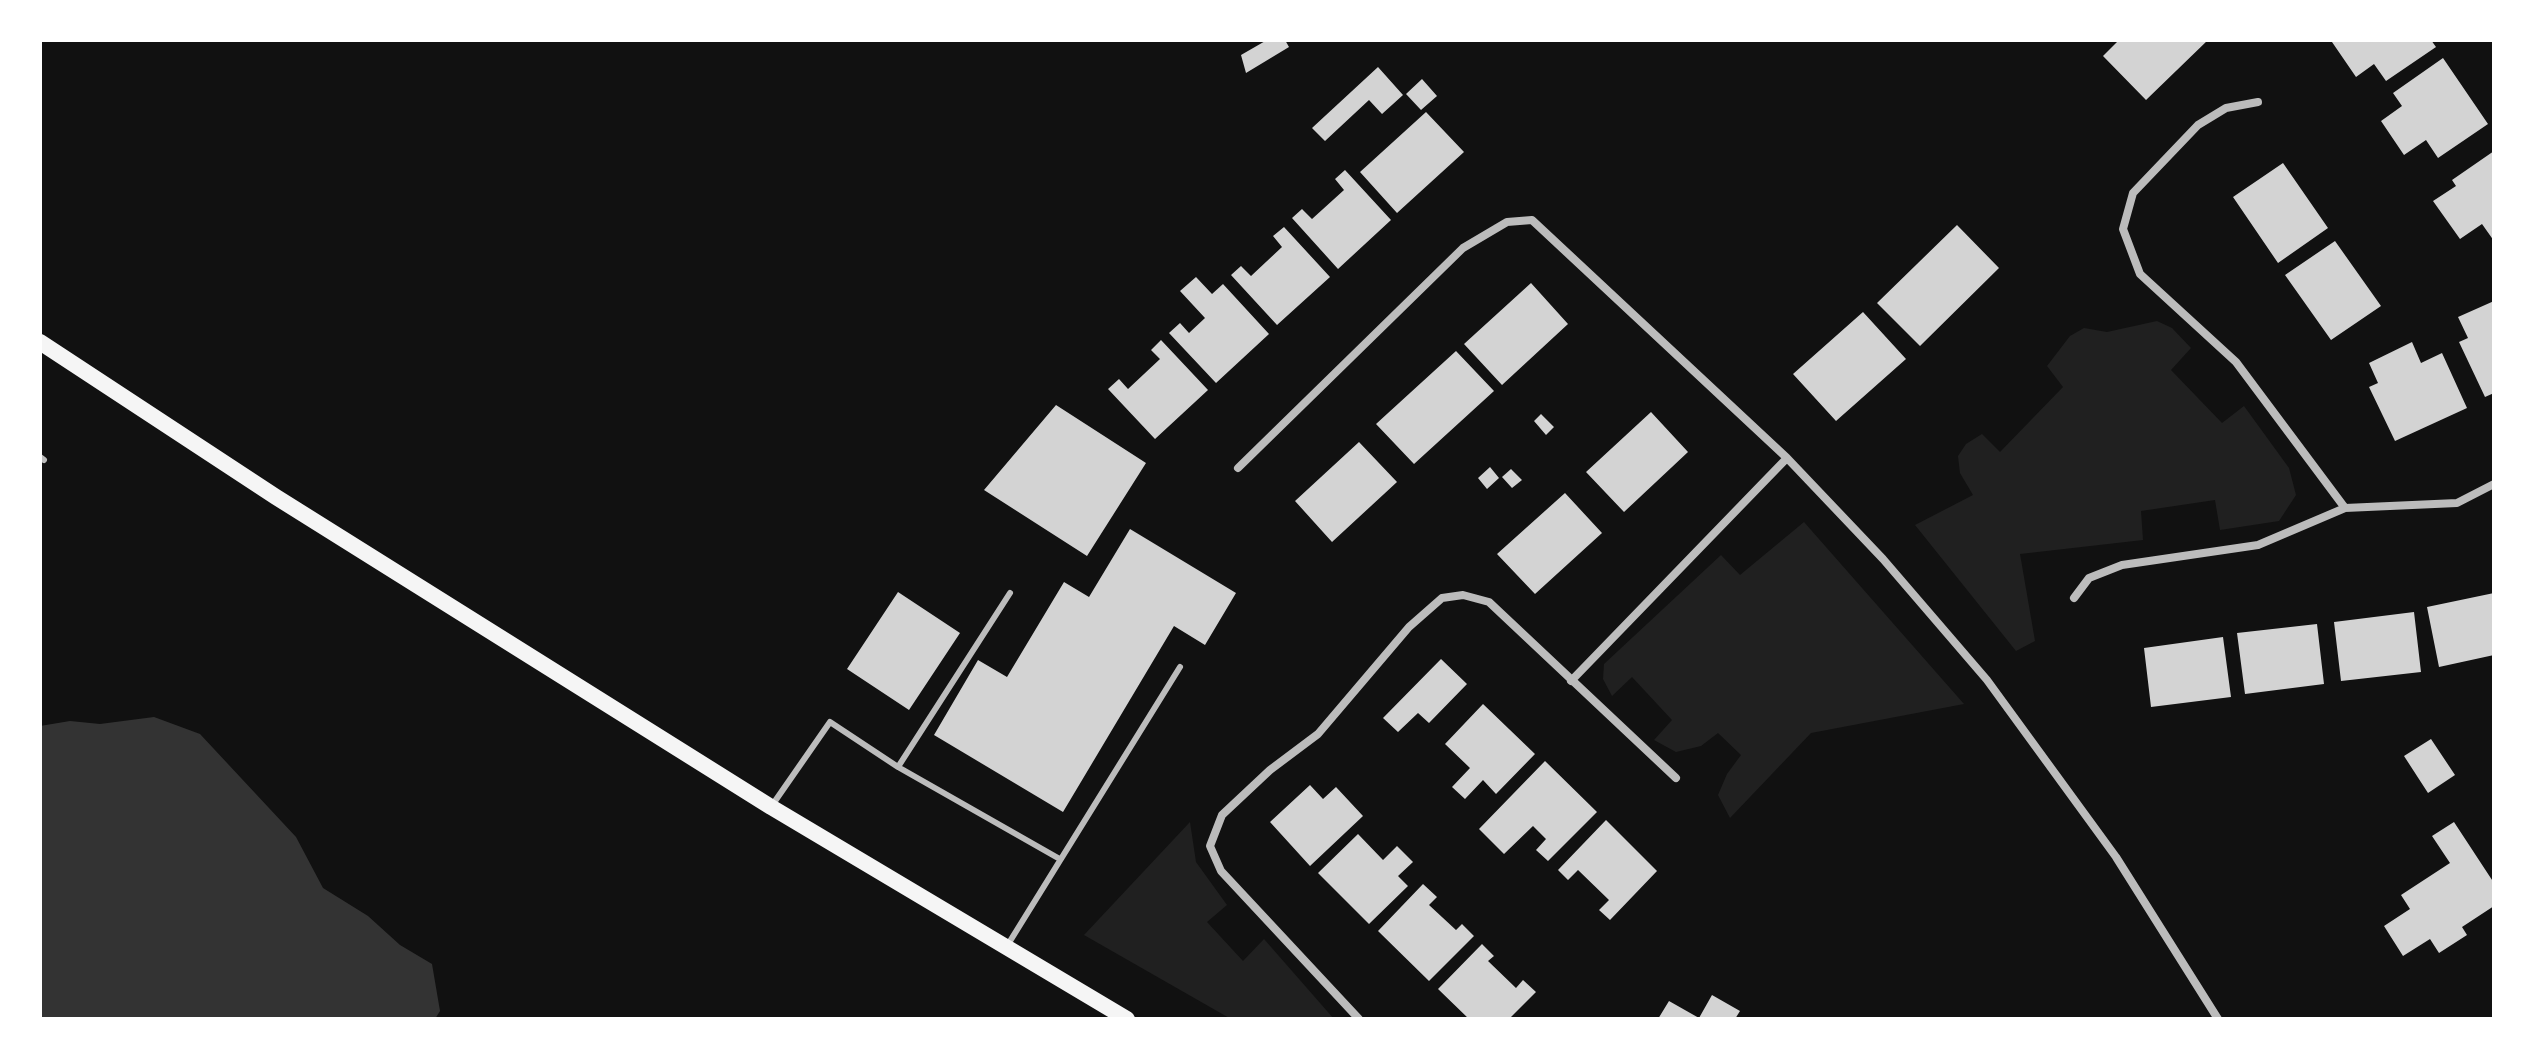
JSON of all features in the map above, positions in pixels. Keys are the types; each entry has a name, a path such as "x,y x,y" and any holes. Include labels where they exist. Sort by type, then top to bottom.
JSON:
{"main road":[{"path":"40,342 276,497 771,807 1127,1019"}],"street":[{"path":"2258,102 2226,108 2198,125 2133,193 2123,229 2140,274 2236,362 2345,508"},
{"path":"1238,468 1463,248 1507,222 1532,220 1787,458 1883,559 1987,680 2116,857 2218,1019"},
{"path":"1571,681 1787,458"},
{"path":"2074,598 2089,578 2122,565 2258,545 2345,508 2457,503 2494,484"},
{"path":"1359,1019 1221,871 1210,846 1222,815 1270,770 1318,734 1409,627 1442,598 1463,595 1489,602 1676,778"}],"lane":[{"path":"898,767 1010,593"},
{"path":"1006,946 1058,858 1180,667"},
{"path":"771,807 830,722 898,767 1058,858"}],"shaded area":[{"path":"2157,321 2172,328 2191,348 2171,370 2222,423 2244,406 2289,468 2296,495 2279,521 2220,530 2215,500 2141,511 2143,540 2020,554 2035,641 2016,651 1915,525 1973,495 1960,473 1958,456 1966,444 1982,434 2000,452 2063,387 2047,366 2070,336 2084,328 2107,332"},
{"path":"1804,522 1964,704 1811,733 1730,818 1718,795 1727,774 1741,755 1718,733 1701,746 1676,752 1654,740 1672,720 1632,677 1612,696 1603,679 1604,664 1721,555 1740,575"},
{"path":"154,717 200,734 296,837 323,888 368,916 400,945 432,964 440,1011 435,1019 40,1019 40,726 70,721 100,724"},
{"path":"1190,822 1196,862 1227,905 1207,922 1243,961 1264,939 1334,1019 1231,1019 1084,935"}],"building":[{"path":"1267,40 1285,40 1289,47 1246,73 1241,55"},
{"path":"2119,40 2208,40 2146,100 2103,56"},
{"path":"2431,40 2436,47 2386,81 2374,64 2356,77 2332,42"},
{"path":"2443,58 2488,124 2438,158 2426,140 2404,155 2381,121 2402,106 2393,93"},
{"path":"1378,67 1403,95 1382,114 1369,100 1325,141 1312,128"},
{"path":"1422,79 1437,96 1421,110 1406,94"},
{"path":"1426,112 1464,152 1397,213 1360,172"},
{"path":"2494,151 2494,241 2482,224 2460,239 2433,201 2456,186 2452,180"},
{"path":"2283,163 2328,228 2278,263 2233,197"},
{"path":"1345,170 1391,220 1338,269 1292,218 1302,209 1312,219 1344,190 1335,179"},
{"path":"1957,225 1999,268 1920,346 1877,303"},
{"path":"1284,227 1330,277 1277,325 1231,275 1241,266 1251,276 1282,247 1273,236"},
{"path":"2335,241 2381,306 2331,340 2285,275"},
{"path":"1196,277 1212,294 1223,284 1269,334 1216,383 1169,333 1180,323 1189,333 1205,318 1180,291"},
{"path":"1531,283 1568,324 1502,385 1464,344"},
{"path":"2494,301 2494,393 2485,397 2459,342 2468,338 2458,317"},
{"path":"1863,312 1906,359 1836,421 1793,374"},
{"path":"1161,340 1208,390 1155,439 1108,389 1119,379 1128,389 1160,359 1151,350"},
{"path":"2412,342 2421,363 2442,353 2467,408 2395,441 2369,387 2378,383 2369,363"},
{"path":"1456,351 1494,391 1414,464 1376,424"},
{"path":"1056,405 1146,463 1087,556 984,490"},
{"path":"1651,412 1688,452 1624,512 1586,472"},
{"path":"1541,414 1554,427 1546,435 1534,421"},
{"path":"1359,442 1397,482 1332,542 1295,501"},
{"path":"1490,467 1499,478 1487,489 1478,478"},
{"path":"1511,469 1522,480 1512,488 1502,477"},
{"path":"1565,493 1602,533 1535,594 1497,554"},
{"path":"1130,529 1236,593 1205,645 1174,626 1063,812 934,735 978,660 1007,677 1064,582 1089,597"},
{"path":"898,592 960,633 909,710 847,669"},
{"path":"2494,593 2494,655 2439,667 2427,607"},
{"path":"2414,612 2421,672 2341,681 2334,622"},
{"path":"2317,624 2324,684 2245,694 2237,633"},
{"path":"2223,637 2231,697 2151,707 2144,648"},
{"path":"1441,659 1467,684 1429,723 1418,713 1398,732 1383,718"},
{"path":"1483,704 1535,754 1496,794 1483,780 1465,799 1452,787 1470,768 1445,744"},
{"path":"2431,739 2455,775 2428,793 2404,756"},
{"path":"1545,761 1597,812 1548,861 1536,850 1546,839 1533,826 1504,854 1479,829"},
{"path":"1310,785 1323,799 1336,787 1363,816 1310,866 1270,822"},
{"path":"1606,820 1657,871 1610,920 1599,910 1609,900 1578,870 1568,880 1558,870"},
{"path":"2454,822 2494,883 2494,906 2462,927 2467,935 2439,953 2430,939 2403,956 2384,926 2410,909 2401,895 2450,863 2432,836"},
{"path":"1358,834 1383,860 1397,846 1413,862 1398,876 1408,886 1369,924 1318,873"},
{"path":"1423,884 1437,897 1429,905 1456,930 1462,924 1474,936 1429,981 1378,931"},
{"path":"1482,944 1494,956 1488,961 1516,988 1523,980 1536,992 1509,1019 1469,1019 1438,989"},
{"path":"1712,995 1740,1011 1735,1019 1658,1019 1669,1001 1699,1018"}]}
